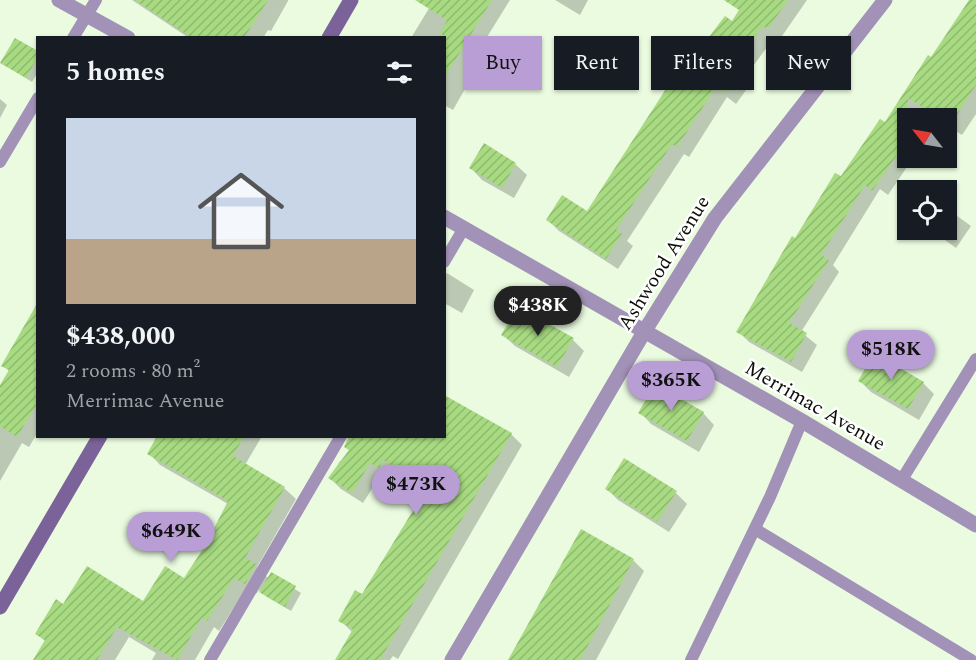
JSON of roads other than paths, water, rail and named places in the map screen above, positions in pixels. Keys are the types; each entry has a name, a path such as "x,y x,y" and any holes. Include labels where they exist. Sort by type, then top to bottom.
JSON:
{"main road":[{"path":"330,36 351,0"},
{"path":"0,607 99,438"}],"street":[{"path":"59,0 124,36"},
{"name":"Ashwood Avenue","path":"452,660 644,332 715,218 885,0"},
{"name":"Merrimac Avenue","path":"446,218 802,422 976,525"}],"lane":[{"path":"74,36 96,0"},
{"path":"0,162 36,101"},
{"path":"446,259 464,228"},
{"path":"901,481 976,359"},
{"path":"691,660 755,529 802,422"},
{"path":"210,660 340,438"},
{"path":"755,529 971,660"}]}
